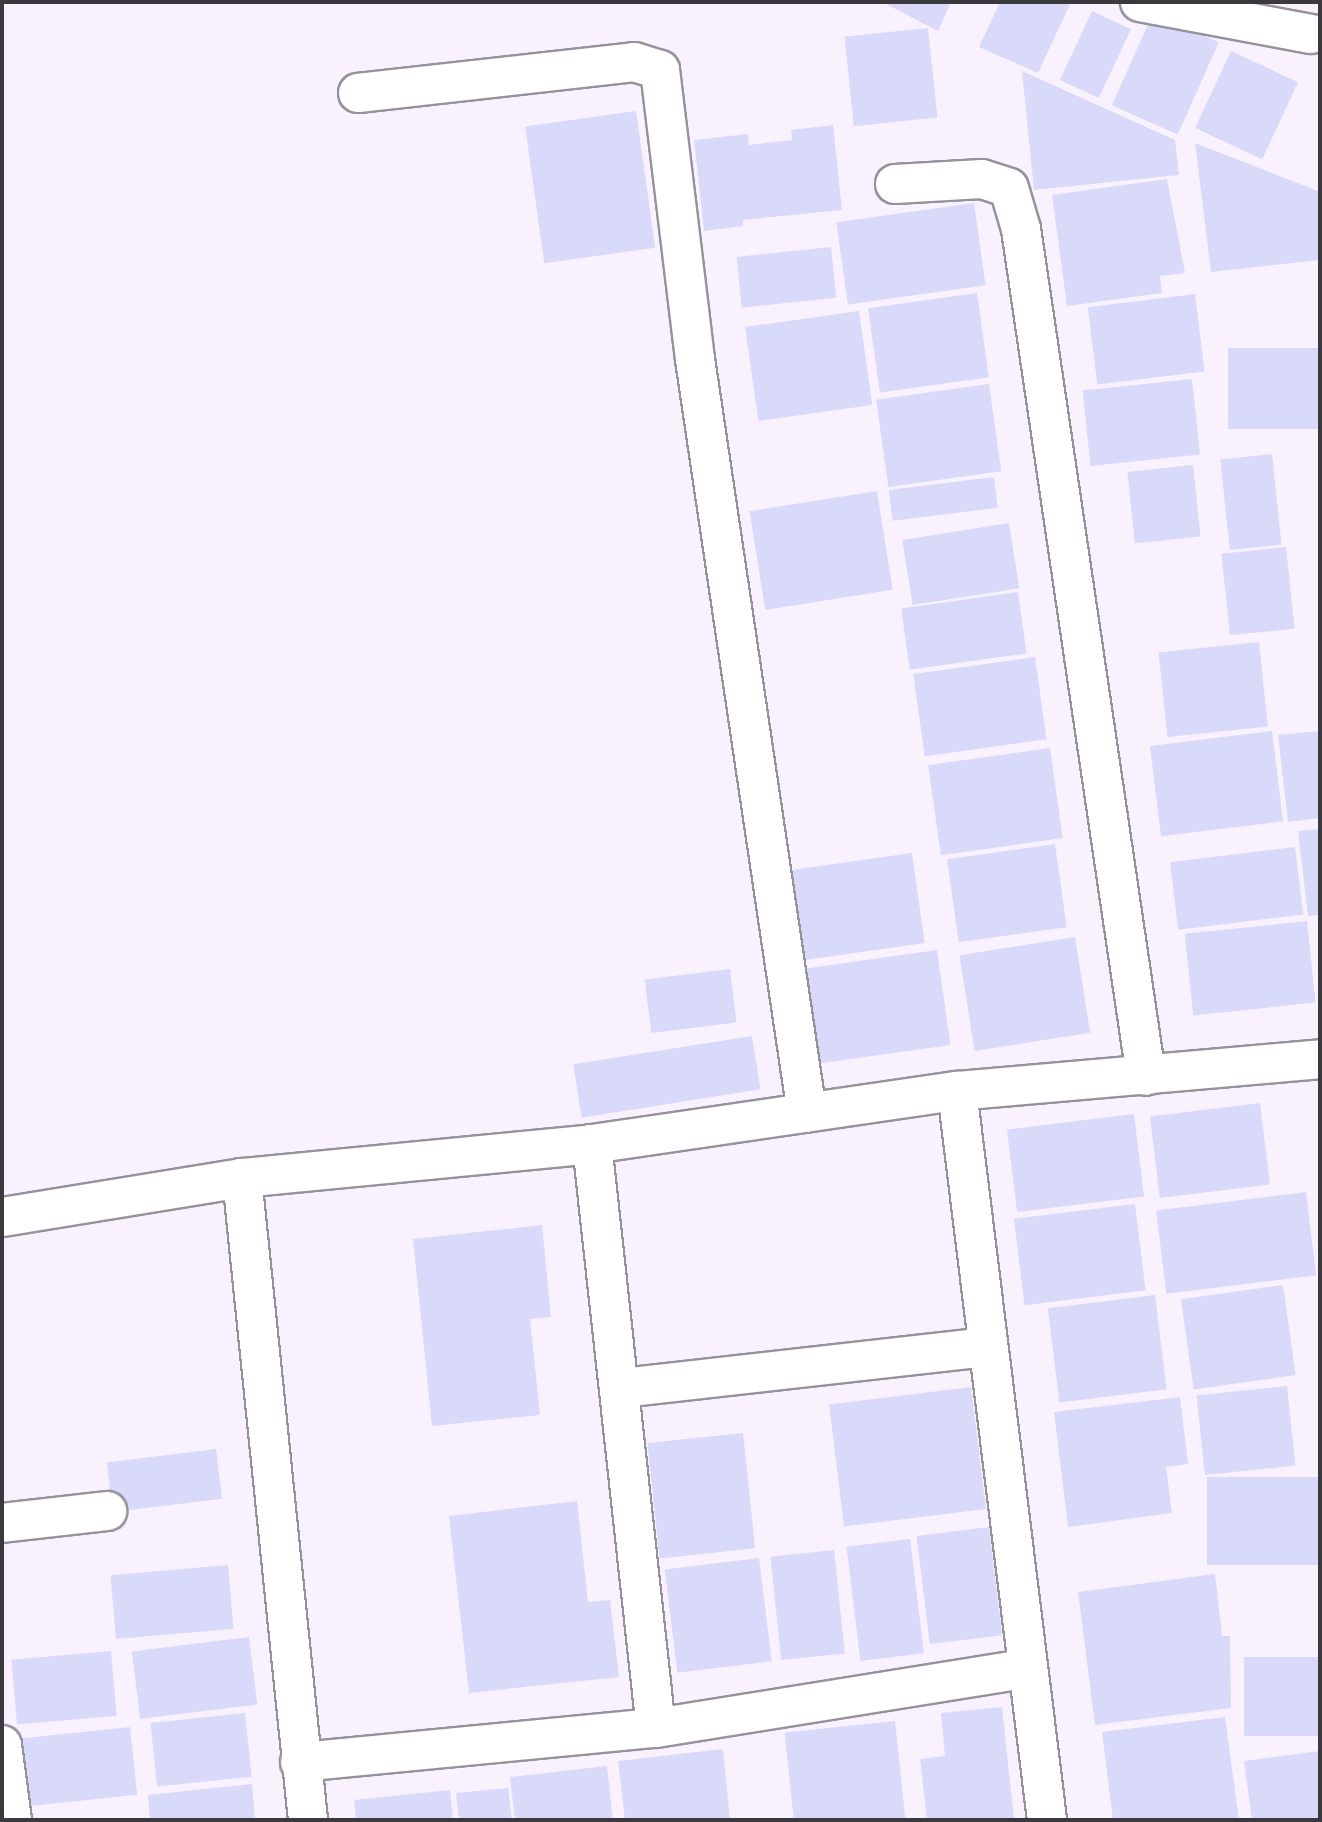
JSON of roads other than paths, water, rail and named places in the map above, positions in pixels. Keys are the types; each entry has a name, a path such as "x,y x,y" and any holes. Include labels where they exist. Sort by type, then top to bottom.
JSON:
{"street":[{"path":"1140,2 1311,34"},
{"path":"358,93 634,62 660,70 697,373 807,1114"},
{"path":"895,184 982,179 1009,188 1021,229 1146,1076"},
{"path":"2,1217 242,1178 592,1144 957,1091 1320,1059"},
{"path":"957,1091 1025,1669 1048,1820"},
{"path":"592,1144 622,1388 656,1728"},
{"path":"242,1178 308,1820"},
{"path":"622,1388 987,1347"},
{"path":"2,1523 107,1511"},
{"path":"300,1762 656,1728 1025,1669"},
{"path":"2,1745 12,1820"}]}
